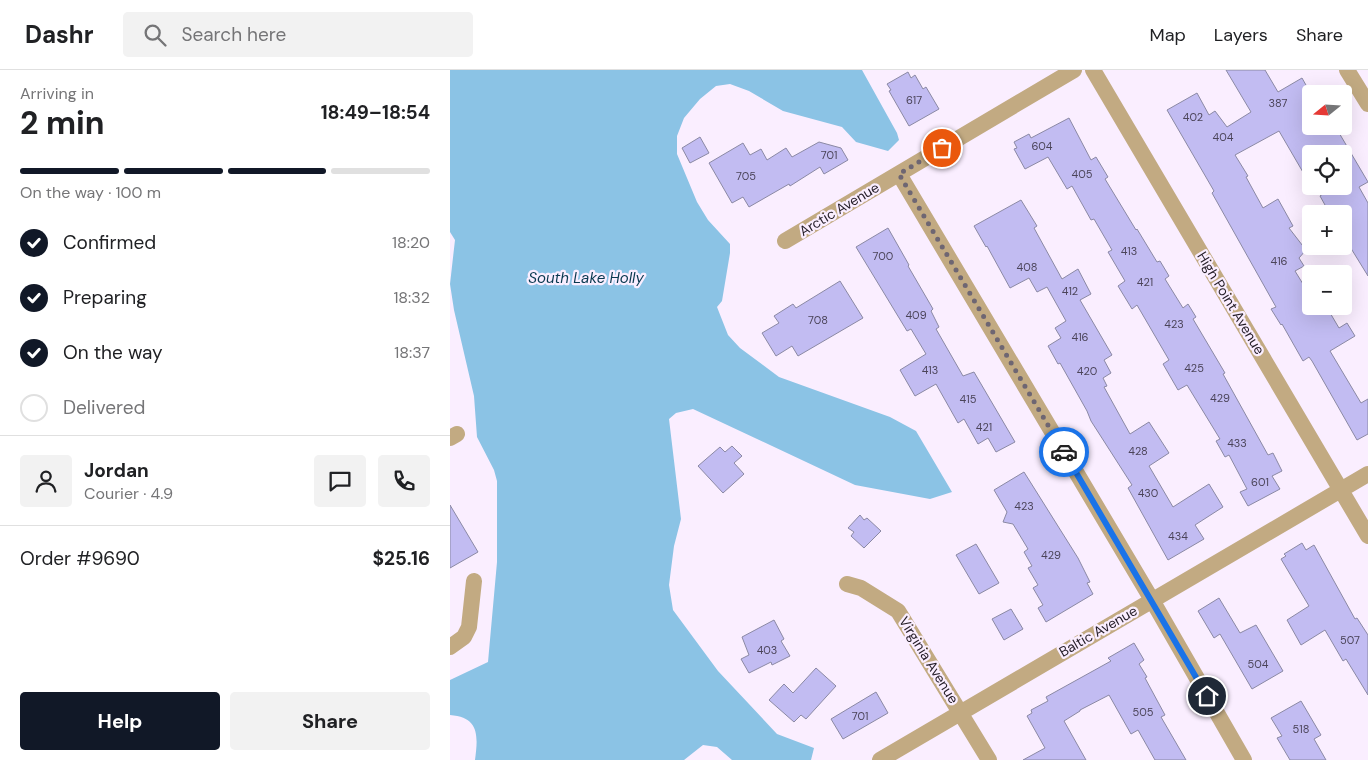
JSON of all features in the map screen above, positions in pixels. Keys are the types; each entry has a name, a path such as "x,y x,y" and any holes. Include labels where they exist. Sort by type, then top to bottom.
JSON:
{"street":[{"name":"Arctic Avenue","path":"784,241 1074,70"},
{"name":"High Point Avenue","path":"1093,70 1368,536"},
{"path":"1347,70 1368,104"},
{"path":"899,174 1152,600 1244,760"},
{"name":"Baltic Avenue","path":"880,760 1368,474"},
{"path":"450,647 464,637 469,627 474,581"},
{"name":"Virginia Avenue","path":"847,584 862,588 898,611 990,760"}],"water":[{"name":"South Lake Holly","path":"450,70 862,70 897,133 899,140 888,151 856,142 842,127 783,111 749,91 730,84 716,86 700,99 684,118 677,136 677,154 697,202 708,220 730,244 722,301 717,307 728,335 740,348 779,377 890,417 916,431 952,492 930,499 855,485 693,409 676,413 669,419 681,519 674,546 669,585 673,610 718,671 777,734 814,748 811,760 732,760 717,747 703,745 684,760 475,760 477,744 472,724 460,717 450,715 450,680 488,662 497,562 497,481 494,470 477,437 474,396 454,310 450,284 455,240 450,232"}],"building":[{"path":"1226,70 1265,70 1278,92 1302,78 1306,85 1302,85 1302,135 1340,135 1346,145 1302,145 1302,171 1279,131 1235,155 1248,176 1246,177 1263,208 1278,199 1293,226 1289,228 1302,245 1302,255 1299,258 1303,265 1295,271 1302,282 1302,315 1331,315 1339,328 1347,323 1355,336 1330,351 1361,403 1368,399 1368,434 1357,440 1312,361 1309,357 1303,361 1282,324 1271,309 1276,307 1212,193 1214,191 1167,110 1197,93 1209,115 1215,111 1227,127 1251,112"},
{"path":"908,72 911,78 915,75 923,89 926,87 939,109 909,126 887,84"},
{"path":"1069,118 1091,160 1096,157 1108,177 1105,179 1136,230 1157,262 1160,261 1169,276 1165,279 1183,308 1188,304 1196,317 1193,319 1225,373 1223,374 1268,455 1273,453 1282,471 1272,476 1280,489 1248,506 1240,492 1247,489 1229,455 1225,457 1216,441 1220,439 1187,385 1178,390 1163,364 1169,360 1137,305 1132,309 1118,286 1125,281 1108,252 1112,250 1094,219 1091,220 1072,186 1067,189 1048,157 1025,169 1014,149 1017,148 1014,142 1029,134 1031,138"},
{"path":"700,137 709,153 690,163 682,148"},
{"path":"819,142 841,148 848,160 824,174 820,167 790,186 789,184 749,207 743,197 732,203 709,163 743,143 750,155 761,149 767,160 786,148 792,157"},
{"path":"1352,155 1368,182 1359,187 1368,203 1368,276 1352,250 1352,205 1325,205 1320,196 1352,195"},
{"path":"1021,200 1037,226 1034,228 1062,279 1078,269 1091,294 1080,300 1112,355 1104,360 1111,373 1103,378 1107,386 1104,387 1130,434 1149,422 1169,453 1149,466 1173,507 1209,484 1223,507 1195,525 1204,539 1168,560 1128,488 1132,485 1091,421 1060,363 1058,364 1048,346 1061,338 1055,328 1066,321 1047,287 1037,292 1029,278 1010,288 974,226"},
{"path":"888,228 933,309 931,311 939,327 936,329 963,376 974,372 1015,442 996,452 988,438 978,444 964,419 958,423 936,384 915,396 900,370 926,354 911,329 907,331 856,247"},
{"path":"840,281 863,318 798,356 792,346 776,356 762,333 779,323 774,316 793,304 796,308"},
{"path":"732,446 742,456 734,463 744,474 723,493 698,466 720,447 725,452"},
{"path":"1024,472 1078,558 1090,582 1087,583 1093,594 1046,622 1038,608 1043,605 1033,588 1038,585 1028,568 1032,566 1024,552 1028,549 1013,524 1003,522 1007,512 994,490"},
{"path":"450,505 478,552 450,568"},
{"path":"860,515 864,520 867,518 881,531 864,548 851,536 854,532 848,528"},
{"path":"1302,543 1306,550 1314,545 1355,619 1357,618 1368,635 1368,695 1346,659 1343,661 1325,630 1301,645 1287,620 1309,606 1281,559 1286,556 1284,554"},
{"path":"976,544 999,583 979,594 956,555"},
{"path":"1219,598 1240,633 1256,625 1283,671 1252,689 1220,634 1214,638 1198,611"},
{"path":"1011,609 1023,629 1004,640 992,619"},
{"path":"774,620 784,639 781,641 790,656 772,665 771,662 749,673 741,659 749,655 742,637"},
{"path":"1134,643 1144,660 1139,664 1147,677 1145,678 1165,715 1161,717 1186,760 1155,760 1138,730 1131,734 1109,695 1080,710 1064,721 1086,760 1023,760 1045,748 1027,716 1032,713 1031,710 1048,701 1046,697 1111,661 1108,658"},
{"path":"816,668 836,686 806,719 801,715 794,722 769,700 784,684 793,693"},
{"path":"876,692 888,713 843,739 831,719"},
{"path":"1301,701 1321,735 1314,739 1326,760 1290,760 1277,738 1282,736 1271,718"}],"way so far":[{"path":"942,148 899,174 1064,452"}],"route":[{"path":"1064,452 1207,696"}]}
